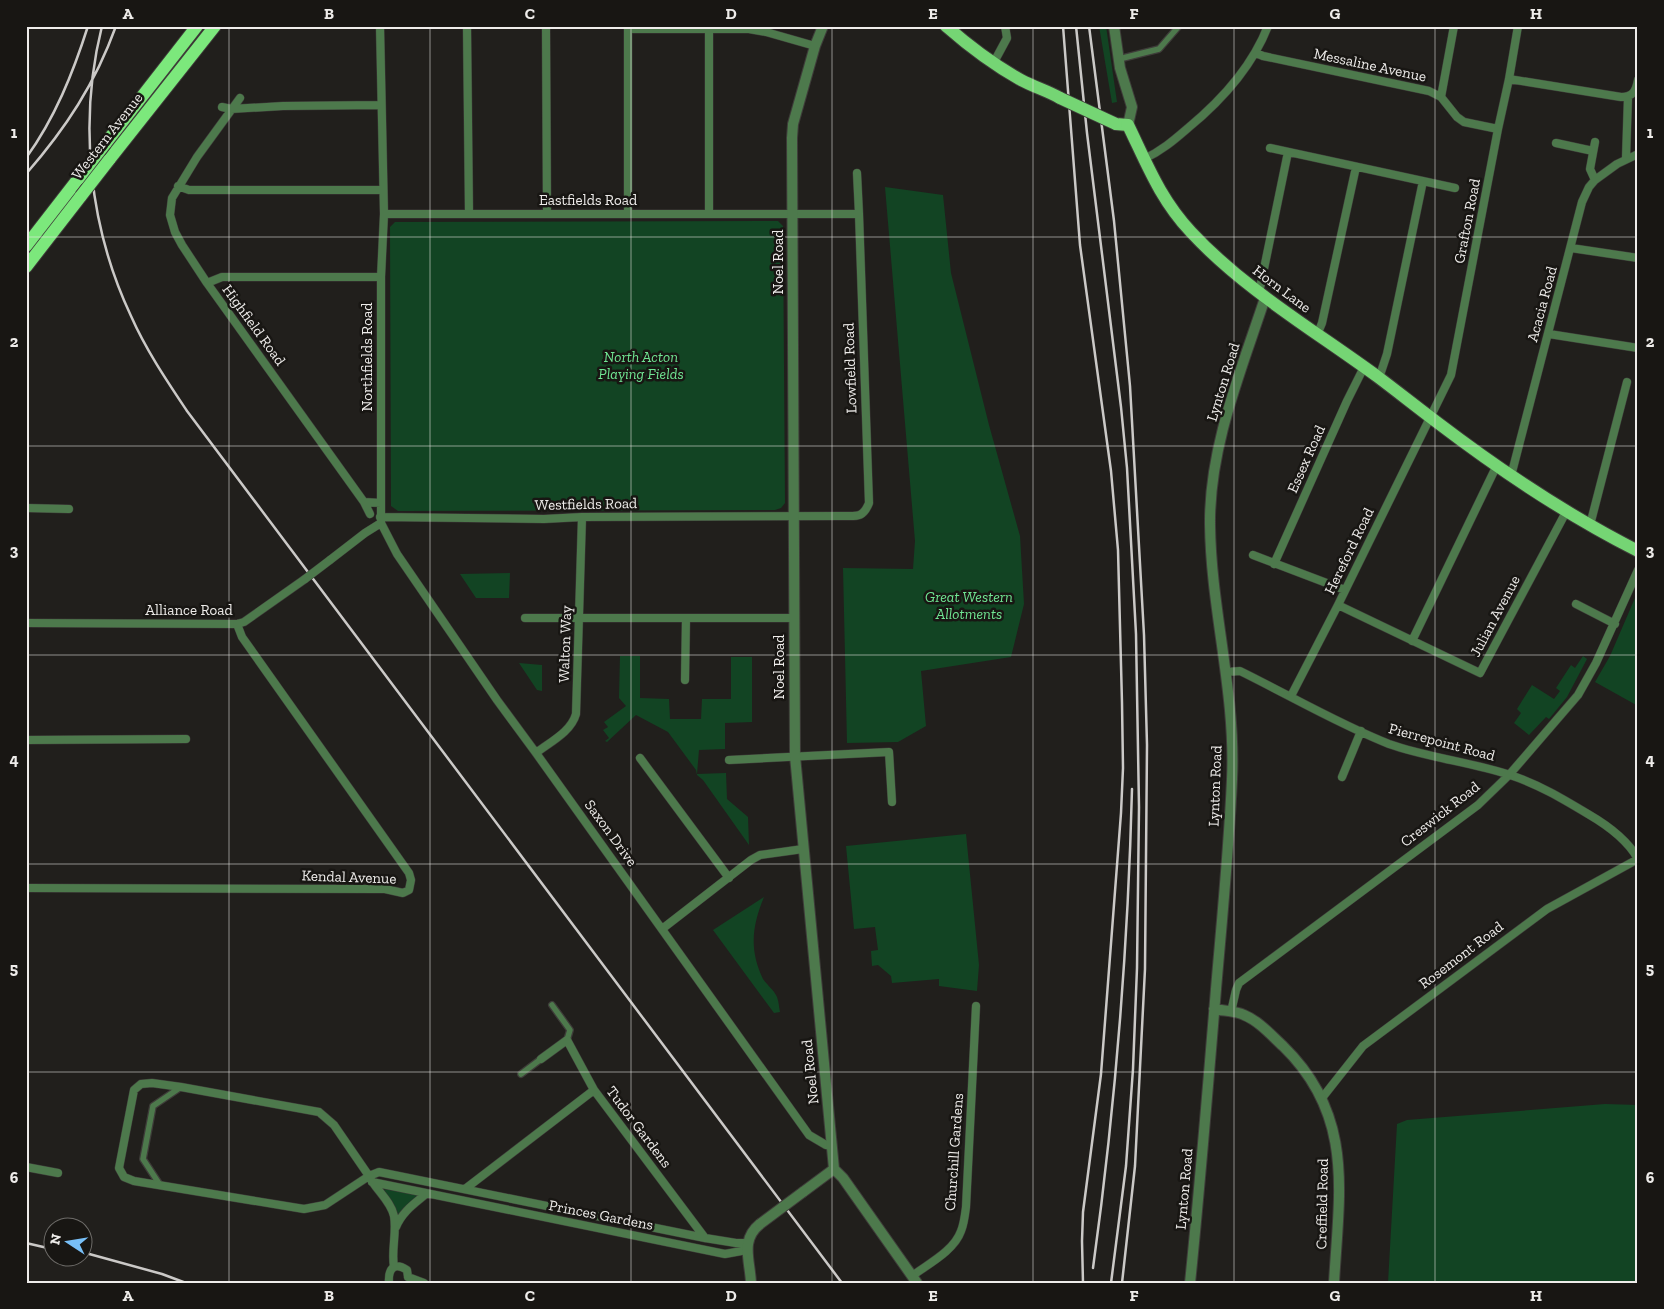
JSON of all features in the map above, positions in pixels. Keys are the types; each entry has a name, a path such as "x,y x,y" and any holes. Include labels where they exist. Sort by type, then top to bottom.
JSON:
{"highway":[{"name":"Western Avenue","path":"26,246 197,26"},
{"name":"Western Avenue","path":"26,267 215,26"}],"main road":[{"path":"946,26 977,53 993,64 1060,98 1122,124"},
{"name":"Horn Lane","path":"1122,124 1144,159 1152,178 1164,198 1190,231 1222,264 1512,476 1566,512 1638,551"}],"street":[{"name":"Northfields Road","path":"380,26 384,214 381,277 380,520"},
{"path":"467,26 469,214"},
{"path":"546,26 547,214"},
{"name":"Noel Road","path":"823,26 815,46 793,124 792,138 795,756 834,1169"},
{"path":"993,64 1008,38 1005,26"},
{"path":"1114,26 1119,59 1132,107 1122,124"},
{"path":"1119,59 1159,49 1179,26"},
{"path":"1144,159 1160,151 1217,103 1256,53 1268,26"},
{"path":"1441,97 1454,26"},
{"name":"Grafton Road","path":"1430,417 1451,376 1498,129 1510,79 1518,26"},
{"path":"628,213 628,28 709,27 748,29 766,32 815,46"},
{"path":"709,27 709,214"},
{"name":"Messaline Avenue","path":"1256,53 1429,90 1441,97 1457,117 1464,122 1498,129"},
{"path":"1510,79 1621,97 1628,97 1634,92 1638,80"},
{"path":"1626,158 1628,97"},
{"path":"207,283 182,246 172,224 170,207 178,186 240,98"},
{"path":"222,107 231,109 283,106 381,105"},
{"path":"1595,142 1590,169 1595,180 1626,158 1638,154"},
{"path":"1556,143 1593,151"},
{"path":"1270,148 1455,188"},
{"path":"1262,295 1288,152"},
{"path":"1317,335 1322,323 1356,167"},
{"path":"793,214 859,214 858,173"},
{"name":"Acacia Road","path":"1512,476 1582,202 1589,187 1595,180"},
{"path":"1379,378 1386,354 1423,181"},
{"path":"178,186 189,190 382,190"},
{"name":"Eastfields Road","path":"384,214 793,214"},
{"name":"Lowfield Road","path":"793,516 860,516 866,512 869,503 859,214"},
{"path":"1571,248 1638,258"},
{"name":"Highfield Road","path":"370,514 364,502 207,283 222,277 381,277"},
{"name":"Lynton Road","path":"1190,1283 1232,778 1231,713 1213,573 1210,524 1212,476 1228,412 1262,295"},
{"path":"1548,334 1638,348"},
{"name":"Essex Road","path":"1274,564 1364,367"},
{"path":"1590,526 1627,382"},
{"name":"Hereford Road","path":"1291,696 1346,590 1430,417"},
{"path":"1412,640 1497,465"},
{"path":"364,502 381,503"},
{"path":"26,508 69,509"},
{"name":"Julian Avenue","path":"1338,605 1480,673 1566,512"},
{"name":"Westfields Road","path":"380,520 793,516"},
{"name":"Walton Way","path":"536,752 567,729 575,718 577,709 582,517"},
{"name":"Alliance Road","path":"26,623 237,624 244,622 330,560 380,520"},
{"name":"Saxon Drive","path":"380,520 397,554 497,700 809,1135 826,1145 832,1146"},
{"path":"1253,555 1346,590"},
{"name":"Creswick Road","path":"1231,1012 1239,983 1478,805 1509,774 1578,695 1596,664 1638,570"},
{"path":"1576,604 1615,624"},
{"path":"525,618 794,618"},
{"path":"686,618 686,680"},
{"name":"Kendal Avenue","path":"26,888 385,889 404,893 409,890 411,880 409,873 242,637 237,624"},
{"name":"Pierrepoint Road","path":"1227,672 1240,671 1361,732 1390,744 1509,774 1565,800 1600,821 1632,848 1638,859"},
{"path":"1342,777 1361,732"},
{"path":"26,740 186,739"},
{"path":"729,760 889,752 892,802"},
{"path":"640,758 729,878"},
{"path":"662,929 751,860 760,855 803,849"},
{"name":"Rosemont Road","path":"1322,1098 1363,1046 1547,909 1638,859"},
{"path":"552,1005 570,1030 568,1040 594,1090"},
{"name":"Churchill Gardens","path":"914,1279 942,1254 958,1238 962,1231 966,1207 976,1006"},
{"name":"Creffield Road","path":"1214,1009 1244,1014 1268,1032 1292,1055 1313,1082 1322,1098 1330,1118 1338,1150 1340,1176 1334,1283"},
{"path":"521,1074 568,1040"},
{"path":"370,1179 325,1205 304,1209 134,1181 124,1177 119,1168 134,1090 141,1084 152,1083 318,1112 334,1125 394,1214 392,1257 394,1267"},
{"path":"160,1185 143,1159 153,1106 181,1087"},
{"name":"Tudor Gardens","path":"465,1189 594,1090 705,1238"},
{"path":"26,1167 58,1173"},
{"path":"751,1283 747,1247 752,1231 834,1169 914,1279"},
{"name":"Princes Gardens","path":"370,1179 379,1172 736,1243 747,1247"},
{"name":"Princes Gardens","path":"370,1179 426,1194 725,1254 747,1247"},
{"path":"450,1198 453,1187"},
{"path":"394,1232 399,1220 409,1207 426,1194"},
{"path":"389,1282 389,1272 394,1267 402,1266 407,1270 406,1280 424,1283"}],"green space":[{"path":"1099,26 1106,26 1117,102 1112,103"},
{"name":"Great Western Allotments","path":"885,187 943,195 951,273 989,425 1020,536 1024,604 1011,657 921,671 926,726 898,742 847,743 843,568 913,569 915,541"},
{"name":"North Acton Playing Fields","path":"778,221 783,226 785,503 781,508 775,510 398,511 391,506 390,227 395,222"},
{"path":"510,573 509,598 476,598 460,574"},
{"path":"1638,591 1638,706 1595,682 1610,656"},
{"path":"620,656 640,656 640,698 669,699 670,719 701,719 702,699 731,699 731,657 752,657 752,722 725,723 725,749 699,750 697,774 726,773 727,799 748,817 749,845 703,780 697,775 696,770 668,732 636,715 607,742 605,741 609,738 603,730 608,727 604,722 626,706 619,698"},
{"path":"1583,656 1587,659 1567,697 1549,719 1546,717 1529,735 1514,723 1521,713 1517,709 1532,685 1554,699 1560,691 1556,688 1571,665 1575,668"},
{"path":"519,663 542,665 542,691 537,690"},
{"path":"966,834 979,965 977,991 939,986 939,979 892,983 891,976 878,965 872,966 871,951 878,950 875,927 854,929 846,846"},
{"path":"764,897 755,928 754,948 763,979 778,999 780,1012 774,1013 713,930"},
{"path":"1605,1104 1638,1105 1638,1283 1388,1283 1397,1124 1407,1120"},
{"path":"385,1189 418,1195 399,1216"}],"railway":[{"path":"26,158 46,127 62,95 88,26"},
{"path":"102,26 90,99 92,174 97,210 105,247 117,282 137,329 164,377 187,411 842,1283"},
{"path":"26,174 67,122 89,86 116,26"},
{"path":"1063,26 1080,245 1111,471 1118,550 1122,703 1123,768 1121,813 1101,1074 1083,1212 1083,1283"},
{"path":"1076,26 1087,133 1121,407 1127,468 1136,634 1139,807 1137,968 1133,1069 1126,1166 1111,1283"},
{"path":"1089,26 1114,221 1130,386 1144,635 1147,745 1145,969 1135,1166 1122,1283"},
{"path":"1093,1268 1108,1149 1124,969 1132,789"},
{"path":"26,1243 42,1247"},
{"path":"92,1255 162,1274 186,1283"}]}
